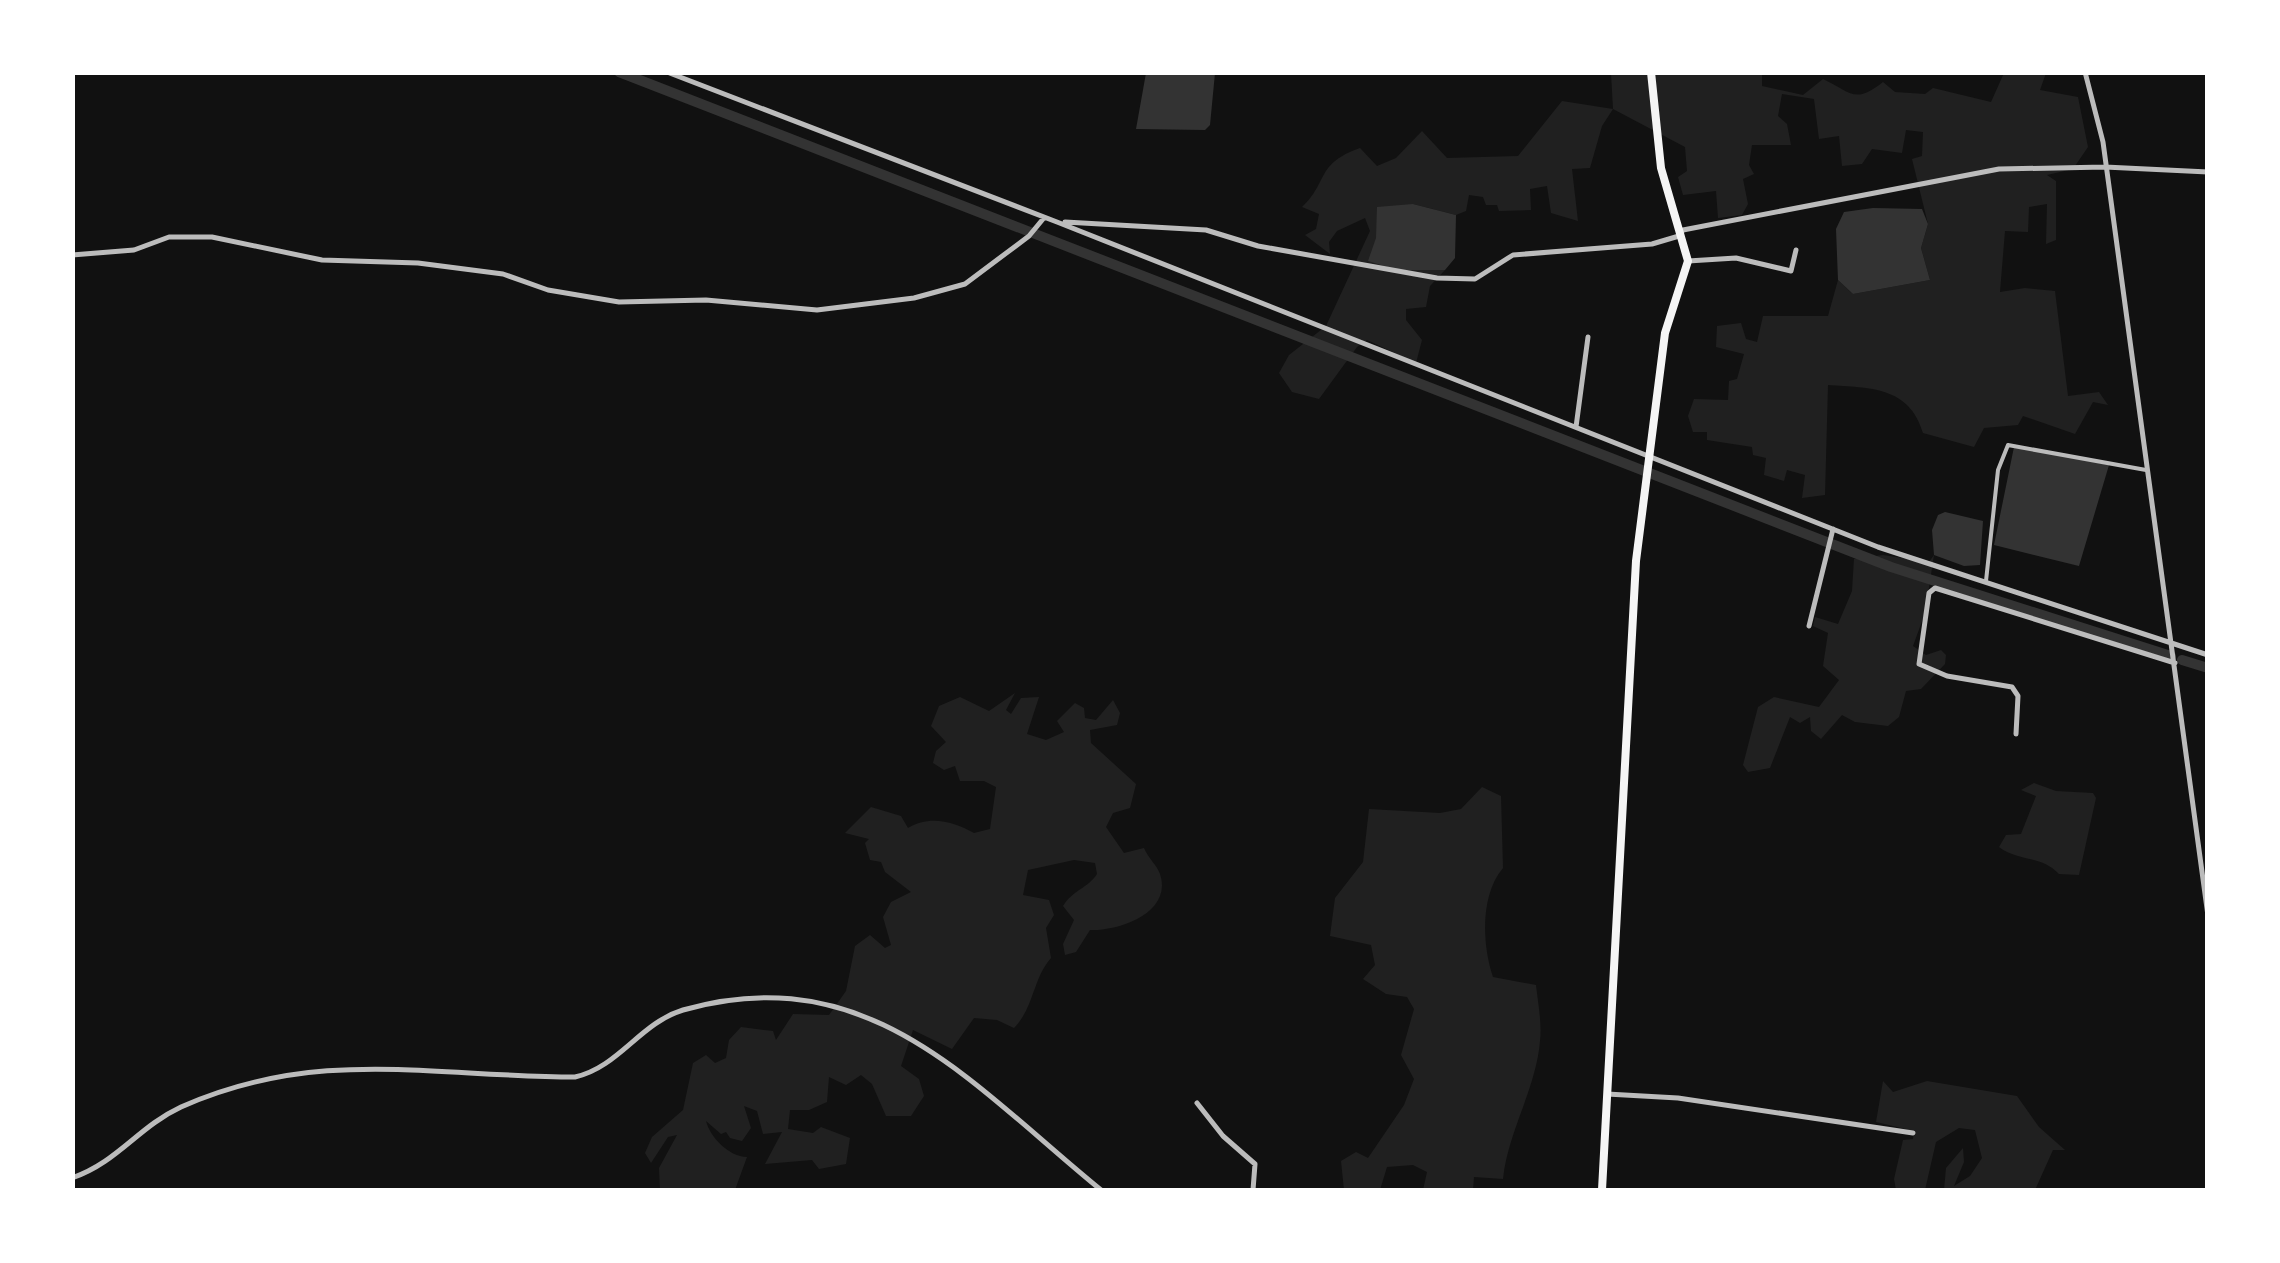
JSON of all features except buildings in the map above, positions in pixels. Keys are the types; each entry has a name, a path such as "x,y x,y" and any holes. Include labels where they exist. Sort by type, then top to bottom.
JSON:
{"main road":[{"path":"1602,1190 1636,561 1652,460 1665,332 1688,262 1662,168 1651,72"}],"street":[{"path":"666,72 1041,223 1206,230 1258,246 1401,275 1475,278 1513,255 1652,244 1679,236 1682,230 1999,169 2105,166 2208,172"},
{"path":"2085,72 2105,166 2208,916"},
{"path":"1057,222 1834,529 2208,655"},
{"path":"72,255 134,250 169,236 212,238 322,260 418,263 503,274 548,290 619,302 706,300 817,310 914,298 965,284 1041,223"},
{"path":"1688,262 1736,258 1791,271 1796,250"},
{"path":"1576,427 1588,337"},
{"path":"1986,581 1998,470 2008,445 2146,470"},
{"path":"1810,626 1834,529"},
{"path":"2016,734 2018,696 2012,687 1947,676 1920,664 1929,593 1935,588 2175,662"},
{"path":"72,1178 102,1168 138,1134 178,1108 255,1081 312,1069 384,1066 575,1077 596,1072 650,1024 684,1010 799,998 880,1021 948,1060 1102,1190"},
{"path":"1607,1094 1678,1098 1912,1134"},
{"path":"1197,1103 1222,1136 1255,1164 1253,1190"}],"shaded area":[{"path":"1146,73 1215,73 1210,125 1205,130 1136,129"},
{"path":"1611,73 1762,73 1762,86 1803,95 1823,79 1859,95 1883,82 1895,92 1925,94 1933,88 1991,102 2004,73 2046,73 2040,90 2078,97 2088,147 2073,169 2047,175 2056,181 2056,240 2046,244 2047,204 2029,207 2028,232 2005,231 2000,292 2025,288 2055,291 2068,396 2099,392 2108,405 2093,402 2075,434 2023,416 2018,425 1984,428 1974,447 1923,433 1908,406 1886,392 1828,385 1825,495 1802,498 1805,475 1787,470 1784,481 1764,475 1766,458 1753,455 1752,447 1707,440 1707,432 1693,432 1688,416 1694,399 1728,400 1729,381 1737,379 1744,354 1716,347 1717,326 1741,323 1746,339 1757,342 1763,316 1828,316 1838,280 1853,294 1930,280 1921,248 1928,224 1912,159 1922,156 1923,132 1906,130 1902,153 1872,149 1862,164 1842,166 1839,136 1819,139 1814,99 1782,94 1778,116 1787,124 1791,145 1752,145 1749,165 1754,174 1743,179 1748,204 1742,215 1718,218 1716,191 1683,195 1678,177 1687,171 1685,147 1613,109"},
{"path":"1562,101 1613,109 1602,126 1590,168 1572,169 1578,221 1551,213 1547,186 1530,189 1531,210 1499,211 1497,205 1486,205 1483,197 1469,195 1466,211 1456,215 1413,204 1397,270 1445,270 1430,286 1426,307 1406,309 1406,320 1422,340 1416,363 1367,340 1357,347 1319,399 1292,392 1279,373 1289,355 1326,326 1370,231 1365,218 1337,231 1329,242 1330,254 1305,235 1316,229 1319,214 1302,207 1336,160 1360,148 1377,166 1396,158 1422,131 1447,158 1518,156"},
{"path":"1413,204 1456,215 1455,258 1445,270 1397,270 1368,261 1376,238 1377,207"},
{"path":"1922,209 1928,224 1921,248 1930,280 1853,294 1838,280 1836,229 1844,212"},
{"path":"2014,447 2109,465 2079,566 1994,545"},
{"path":"1945,512 1983,521 1980,565 1964,566 1934,555 1932,530 1938,515"},
{"path":"1883,555 1929,562 1934,555 1925,613 1913,646 1926,655 1941,650 1946,655 1945,664 1921,689 1906,691 1899,717 1888,726 1855,722 1842,715 1821,739 1811,731 1810,717 1800,723 1790,717 1770,768 1748,772 1743,765 1758,707 1774,697 1819,707 1839,680 1823,666 1828,633 1813,626 1815,617 1838,624 1852,591 1854,559"},
{"path":"1015,693 1006,710 1011,714 1021,698 1039,697 1027,734 1046,740 1064,732 1057,721 1075,703 1084,708 1085,718 1096,720 1113,700 1120,713 1117,725 1090,730 1091,743 1136,784 1130,808 1113,813 1106,827 1124,853 1144,848 1160,874 1162,888 1151,909 1128,923 1090,930 1076,952 1065,955 1063,944 1074,920 1063,906 1097,874 1095,863 1074,860 1028,870 1023,895 1049,900 1054,915 1046,928 1051,958 1014,1028 997,1020 974,1018 952,1049 913,1030 901,1066 919,1079 924,1096 911,1116 886,1116 872,1084 861,1075 846,1085 829,1077 827,1102 809,1110 790,1110 788,1129 813,1133 821,1127 850,1138 846,1164 819,1169 812,1160 765,1164 782,1132 763,1134 757,1111 744,1106 751,1128 742,1141 730,1138 726,1132 721,1134 706,1121 721,1145 747,1157 735,1190 660,1190 659,1168 677,1135 668,1137 651,1163 645,1153 652,1137 683,1110 693,1063 706,1055 715,1063 726,1058 729,1040 741,1027 773,1031 776,1040 793,1014 829,1015 846,991 855,946 870,935 885,948 891,945 883,917 891,902 911,892 885,872 881,862 870,860 865,843 869,839 845,833 871,807 901,816 908,828 933,821 958,825 974,833 990,829 996,787 984,781 960,781 955,766 944,770 933,763 936,751 946,742 931,726 939,706 960,697 989,711"},
{"path":"2034,783 2056,791 2093,793 2096,798 2079,875 2059,874 2045,864 1999,847 2006,835 2021,834 2036,796 2021,790"},
{"path":"1482,787 1501,796 1503,868 1487,906 1485,936 1489,964 1493,977 1536,985 1540,1020 1537,1059 1503,1179 1474,1177 1473,1190 1423,1190 1427,1172 1413,1165 1387,1167 1380,1190 1344,1190 1341,1161 1356,1152 1368,1158 1404,1105 1414,1079 1401,1055 1414,1009 1407,997 1386,994 1363,979 1375,965 1371,945 1330,936 1335,898 1363,862 1369,809 1440,813 1461,809"},
{"path":"1883,1081 1893,1092 1927,1081 2017,1096 2039,1127 2065,1150 2053,1150 2035,1190 1944,1190 1946,1168 1963,1148 1964,1162 1954,1186 1970,1176 1982,1158 1975,1130 1959,1128 1936,1142 1925,1190 1896,1190 1894,1179 1903,1140 1913,1139 1914,1131 1876,1122"}],"waterway":[{"path":"619,72 1891,567 2171,656"},
{"path":"2182,660 2208,668"}]}
